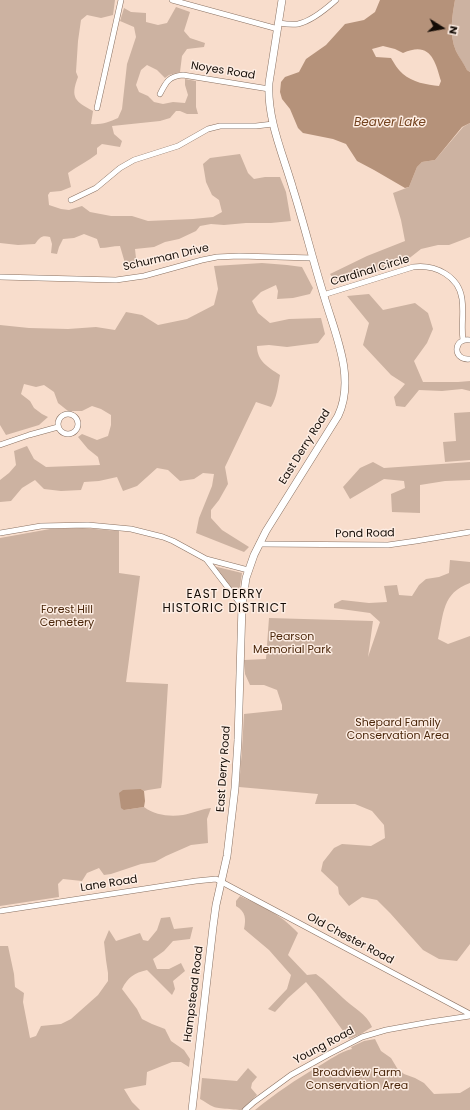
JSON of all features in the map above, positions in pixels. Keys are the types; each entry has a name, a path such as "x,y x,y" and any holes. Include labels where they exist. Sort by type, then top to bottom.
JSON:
{"street":[{"path":"97,108 121,0"},
{"path":"172,0 278,26 305,22 336,0"},
{"name":"East Derry Road","path":"221,881 229,842 236,771 239,732 242,606 248,570 259,544 273,518 335,421 344,401 346,386 339,348 297,199 273,124 269,105 271,64 282,0"},
{"name":"Noyes Road","path":"160,94 168,80 172,77 183,75 269,88"},
{"path":"71,200 96,188 120,168 134,160 178,146 208,129 220,126 256,126 273,124"},
{"name":"Schurman Drive","path":"0,277 116,280 144,276 217,257 239,256 313,258"},
{"name":"Cardinal Circle","path":"323,295 413,267 427,266 433,268 450,277 460,292 462,302 463,340 458,345 457,353 462,358 470,359"},
{"path":"463,340 470,340"},
{"path":"72,414 77,420 78,427 72,433 64,433 60,431 58,427 59,419 64,415 72,414"},
{"path":"0,445 58,427"},
{"path":"0,533 41,526 88,524 120,527 143,531 163,537 206,559 248,570"},
{"name":"Pond Road","path":"259,544 388,545 470,532"},
{"path":"206,559 242,606"},
{"name":"Lane Road","path":"0,911 196,881 216,879 221,881"},
{"name":"Old Chester Road","path":"221,881 470,1015"},
{"name":"Hampstead Road","path":"192,1110 212,932 221,881"},
{"name":"Young Road","path":"245,1110 291,1075 362,1037 386,1030 470,1015"}],"green space":[{"path":"0,0 115,0 113,15 101,18 87,15 81,20 76,72 78,77 74,94 78,101 93,111 91,124 105,123 118,118 122,109 127,64 136,37 134,27 120,21 124,8 131,12 146,13 146,22 158,25 167,23 176,7 190,12 184,31 190,38 205,43 204,47 187,49 182,56 180,72 169,75 165,78 157,70 147,65 141,70 136,85 139,92 148,96 154,102 163,104 173,102 185,103 188,95 185,79 196,81 196,107 198,114 187,114 176,111 170,118 160,121 112,126 114,134 122,141 120,147 102,144 97,148 97,154 68,173 71,187 61,191 50,192 48,195 49,205 69,210 82,206 90,212 111,216 132,216 148,221 213,217 222,212 219,200 212,195 206,182 203,164 210,158 240,154 248,173 254,179 280,177 286,192 291,221 224,225 211,224 200,226 196,231 179,239 165,242 154,247 135,249 136,258 133,265 134,270 127,270 120,246 100,248 97,239 84,234 74,238 63,239 57,254 51,253 52,244 50,237 47,236 41,237 35,244 18,245 0,243"},
{"path":"455,0 470,0 470,72 467,70 457,54 452,38 452,19"},
{"path":"470,123 470,237 449,245 438,245 421,249 407,260 382,270 337,283 330,274 367,256 405,241 401,220 393,193 409,187 417,167 422,162 435,160 463,127"},
{"path":"262,263 302,267 313,288 310,294 293,298 277,299 278,291 276,285 261,292 252,301 258,313 270,323 289,319 321,318 325,334 318,343 287,347 269,345 257,346 257,351 261,360 280,375 276,396 271,407 256,402 225,467 228,484 219,500 211,510 211,518 222,530 249,547 244,552 196,533 199,518 212,486 214,474 203,473 194,479 180,481 168,470 157,468 137,486 123,491 117,477 99,481 84,482 81,490 61,491 44,489 35,480 22,488 11,501 0,502 0,480 16,465 14,451 27,446 34,459 46,467 100,465 98,457 88,449 78,437 82,434 97,440 108,436 111,425 111,415 92,406 82,411 68,411 58,403 54,392 44,385 36,387 24,384 21,394 30,401 34,408 48,417 39,425 6,435 0,425 0,325 29,328 68,329 96,327 115,330 126,312 142,315 158,325 187,319 214,305 218,289 214,266"},
{"path":"369,294 383,310 415,303 428,313 433,329 427,343 414,361 423,382 470,381 470,391 462,389 442,391 419,390 405,407 396,406 394,397 405,384 391,375 363,345 369,323 347,296"},
{"path":"470,412 470,460 445,462 443,442 456,441 454,413"},
{"path":"373,462 384,468 470,462 470,480 445,481 420,485 420,513 392,512 391,494 405,488 404,481 384,479 350,499 343,487 360,468"},
{"name":"Forest Hill Cemetery","path":"83,528 119,531 119,573 140,576 126,682 168,684 161,788 144,791 141,789 124,810 144,807 157,814 173,816 211,808 207,819 208,843 191,845 155,862 141,864 111,874 104,875 99,868 87,873 82,881 63,879 58,884 59,897 0,906 0,538 50,529"},
{"path":"450,560 470,562 470,583 454,592 449,598 443,612 438,639 448,644 470,636 470,944 457,961 439,959 423,950 377,900 362,897 349,906 339,894 338,887 321,871 323,862 334,848 342,844 371,846 385,838 384,825 372,811 355,804 315,804 318,794 239,787 244,714 282,710 282,705 277,690 264,685 250,685 245,674 244,660 266,659 269,618 373,621 368,657 380,622 370,613 334,608 334,604 342,600 369,603 387,602 384,586 397,585 399,595 412,596 419,585 426,579 439,577 449,573"},
{"path":"213,566 242,573 238,599"},
{"path":"240,896 274,913 296,931 298,933 288,955 307,975 316,974 363,1014 370,1022 372,1027 349,1039 306,982 275,1012 268,1009 287,989 291,975 269,950 244,929 245,922 243,913 236,906 236,901"},
{"path":"170,917 174,929 193,927 190,939 173,941 164,951 153,959 157,969 169,969 181,963 185,971 173,981 175,989 172,995 147,970 132,976 122,989 137,1009 142,1019 165,1029 171,1041 184,1050 190,1059 189,1067 181,1062 172,1062 147,1072 146,1085 124,1089 132,1102 140,1110 0,1110 0,946 8,946 14,974 15,987 24,993 23,1002 30,1038 36,1036 41,1026 61,1024 71,1019 98,995 108,981 104,942 109,930 116,941 140,933 143,940 148,941 157,930 161,918"},
{"name":"Broadview Farm Conservation Area","path":"375,1039 381,1051 391,1058 397,1068 404,1074 424,1083 434,1094 460,1093 470,1087 470,1110 255,1110 302,1076 343,1052 352,1049 351,1047 364,1041"},
{"path":"248,1068 257,1077 252,1083 251,1088 257,1095 242,1110 214,1107 200,1099 202,1078 237,1081"}],"water":[{"name":"Beaver Lake","path":"380,0 455,0 452,19 452,38 456,51 467,70 470,72 470,123 462,127 435,160 422,162 417,167 409,187 405,188 357,161 346,144 333,139 303,133 298,128 290,109 282,99 280,92 281,82 285,77 299,72 306,59 326,45 345,24 364,20 375,12","holes":["383,46 403,53 419,49 430,55 436,66 441,81 439,86 425,84 407,77 399,71 391,58 376,57 372,49"]},
{"path":"141,789 144,791 144,807 124,810 121,808 119,793 123,790"}],"district":[{"name":"EAST DERRY HISTORIC DISTRICT","path":"225,602"}],"park label":[{"name":"Pearson Memorial Park","path":"292,643"},
{"name":"Shepard Family Conservation Area","path":"398,729"}]}
